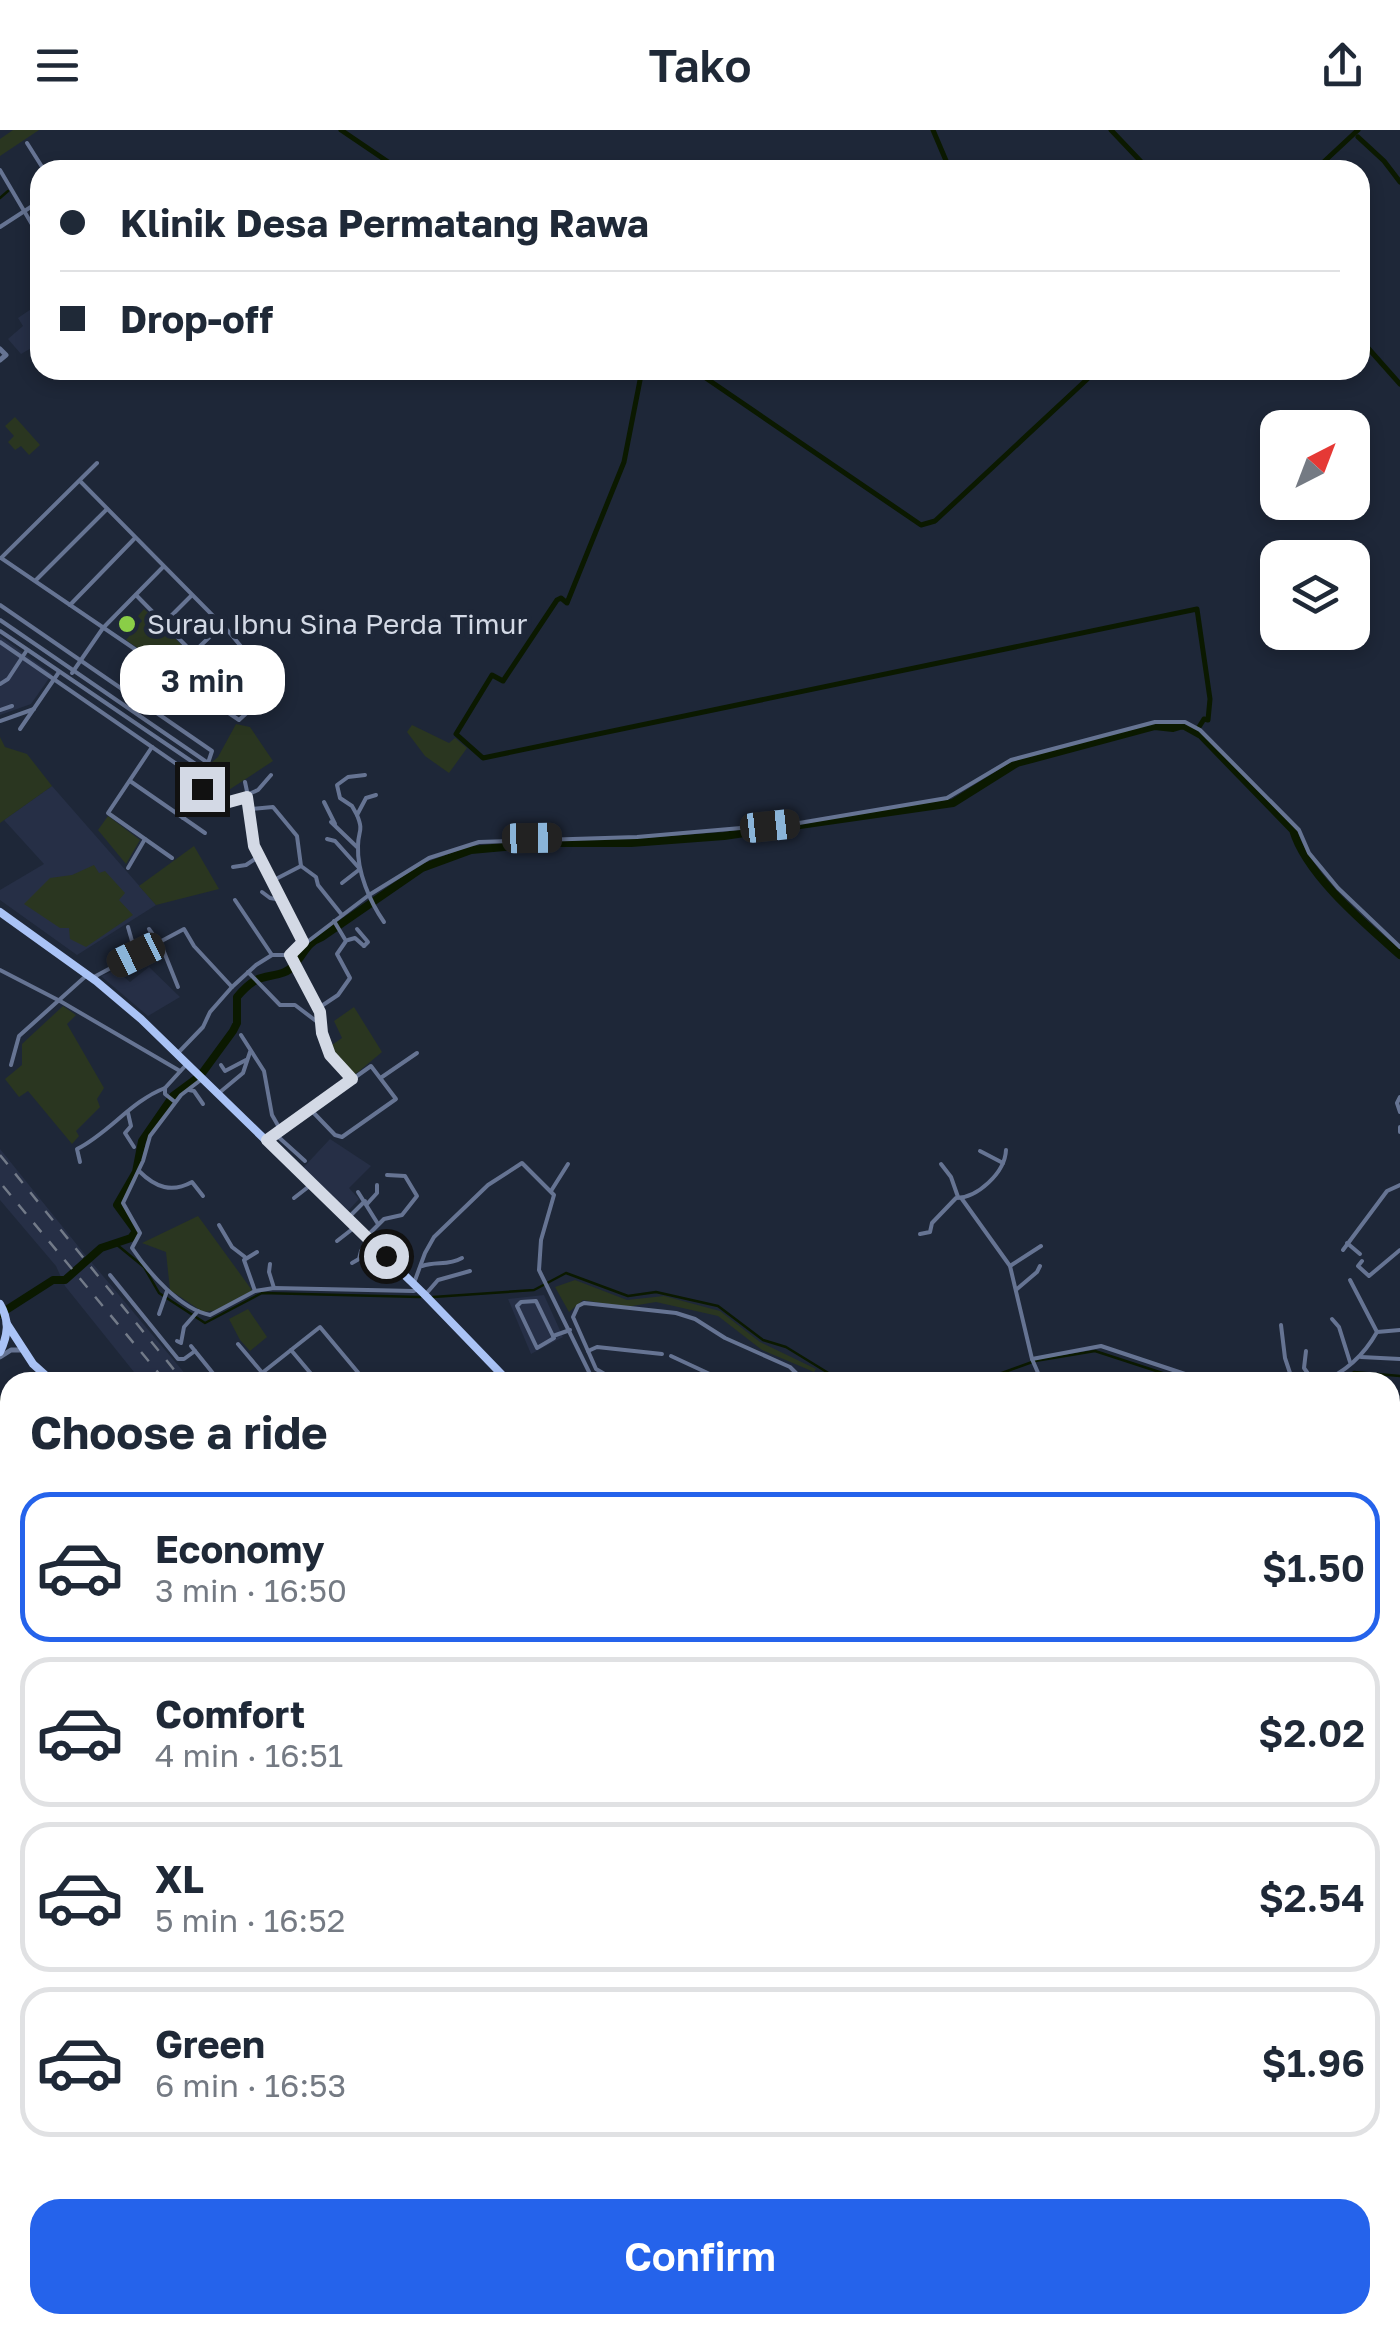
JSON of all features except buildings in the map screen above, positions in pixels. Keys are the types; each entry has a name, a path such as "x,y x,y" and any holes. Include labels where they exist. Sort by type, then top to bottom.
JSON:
{"main road":[{"path":"0,912 89,976 177,1054 184,1067 200,1076 270,1137 499,1372"},
{"path":"4,1314 21,1345 43,1372"},
{"path":"0,1355 4,1314"}],"street":[{"path":"27,143 38,160"},
{"path":"0,170 30,222"},
{"path":"0,226 30,208"},
{"path":"98,464 0,558 239,720 266,694"},
{"path":"80,480 261,671"},
{"path":"35,581 107,509"},
{"path":"70,605 135,538"},
{"path":"69,678 103,628 164,567"},
{"path":"136,594 194,652"},
{"path":"164,624 191,596"},
{"path":"0,605 212,751 208,763"},
{"path":"0,620 208,763"},
{"path":"172,674 220,626"},
{"path":"0,631 197,765 208,763"},
{"path":"0,642 194,776 201,790 184,818"},
{"path":"2,684 27,650"},
{"path":"206,697 248,656"},
{"path":"20,729 59,672"},
{"path":"106,713 115,700"},
{"path":"0,710 12,706"},
{"path":"0,721 34,709"},
{"path":"291,958 303,942 337,924 342,916 429,858 479,842 714,832 799,823 947,798 1012,760 1155,722 1184,722 1200,730 1293,824 1338,888 1400,947"},
{"path":"158,739 108,814 172,858"},
{"path":"201,790 222,806 247,797 271,775"},
{"path":"365,775 348,777 337,785 340,798 352,806 363,828 357,847 360,870 384,922"},
{"path":"130,781 205,833"},
{"path":"244,782 258,857 303,942"},
{"path":"357,814 366,798 376,794"},
{"path":"324,802 333,823 357,847"},
{"path":"251,810 272,807 294,830 300,866"},
{"path":"128,868 145,839"},
{"path":"328,840 335,842 360,870"},
{"path":"233,866 246,865 258,857"},
{"path":"272,881 300,866"},
{"path":"300,866 316,876 318,886 342,916"},
{"path":"342,883 360,870"},
{"path":"262,892 282,900"},
{"path":"235,900 272,955"},
{"path":"337,924 346,941"},
{"path":"128,926 136,955"},
{"path":"149,929 178,987"},
{"path":"11,1065 19,1036 89,976 184,929 194,946 232,986"},
{"path":"318,1008 338,995 350,978 337,954 346,941 355,938 364,946 368,942 357,929"},
{"path":"177,1054 203,1027 232,986 272,955 291,958 297,966 318,1008 330,1055 352,1079"},
{"path":"0,970 184,1067 165,1088 150,1094 112,1121 94,1140 77,1149 80,1162"},
{"path":"248,972 280,1005 295,1004 320,1024"},
{"path":"241,1035 264,1071 272,1114 280,1129"},
{"path":"218,1093 243,1073 250,1052"},
{"path":"382,1077 417,1053"},
{"path":"221,1064 225,1071 246,1060"},
{"path":"304,1161 270,1137 352,1079 374,1066 395,1101 342,1137 318,1120 312,1108"},
{"path":"230,1070 234,1079"},
{"path":"200,1076 173,1101 150,1136 123,1204 140,1233 132,1248 166,1295 210,1315 255,1291 419,1289 470,1271"},
{"path":"165,1088 173,1101"},
{"path":"189,1090 203,1104"},
{"path":"1400,1097 1400,1112"},
{"path":"128,1113 131,1126 126,1133 134,1147"},
{"path":"920,1234 930,1232 932,1222 960,1198 982,1188 1003,1163 1006,1150"},
{"path":"980,1151 1003,1163"},
{"path":"419,1289 428,1245 488,1185 519,1164 527,1167 554,1199 540,1240 540,1275 591,1372"},
{"path":"550,1191 568,1164"},
{"path":"941,1164 960,1198 1010,1266 1038,1372"},
{"path":"139,1171 156,1187 178,1189 192,1182 203,1196"},
{"path":"352,1263 359,1260 378,1224 402,1214 417,1196 404,1176 387,1175"},
{"path":"294,1198 312,1184"},
{"path":"347,1219 377,1193 378,1185"},
{"path":"1360,1254 1345,1246 1388,1191 1400,1185"},
{"path":"358,1192 378,1224"},
{"path":"219,1225 245,1258 255,1291"},
{"path":"337,1241 356,1227"},
{"path":"1010,1266 1041,1246"},
{"path":"1399,1251 1400,1260"},
{"path":"1362,1261 1358,1266 1370,1276 1399,1251"},
{"path":"245,1258 256,1252"},
{"path":"422,1266 432,1262 442,1266 462,1258"},
{"path":"270,1264 274,1288"},
{"path":"1017,1288 1040,1266"},
{"path":"110,1274 178,1360 192,1349 212,1372"},
{"path":"1350,1280 1377,1332"},
{"path":"159,1314 166,1295"},
{"path":"553,1336 538,1302 519,1302 534,1347 570,1330"},
{"path":"600,1372 573,1317 584,1303 666,1310 695,1318 725,1338 795,1372"},
{"path":"177,1340 181,1343 184,1327 197,1312"},
{"path":"1332,1319 1339,1327 1350,1362"},
{"path":"1281,1325 1290,1372"},
{"path":"263,1372 320,1326 358,1372"},
{"path":"1377,1332 1400,1330"},
{"path":"1361,1357 1377,1332"},
{"path":"238,1344 261,1372"},
{"path":"0,1355 21,1345"},
{"path":"1033,1361 1101,1346 1179,1372"},
{"path":"588,1351 597,1347 662,1354"},
{"path":"291,1350 310,1372"},
{"path":"1306,1351 1304,1368 1308,1372"},
{"path":"671,1356 705,1372"},
{"path":"1342,1372 1361,1357 1400,1359"}],"shaded area":[{"path":"30,310 30,349 21,354 8,339 23,326 18,318"},
{"path":"0,636 52,674 31,704 0,715"},
{"path":"52,786 156,905 77,955 0,900 0,890 44,864 4,820"},
{"path":"149,967 180,997 148,1016 101,976 116,970 130,982"},
{"path":"330,1139 371,1166 349,1188 359,1199 347,1212 303,1168"},
{"path":"0,1149 184,1372 134,1372 65,1286 56,1266 0,1200"},
{"path":"544,1295 563,1337 531,1354 508,1299"}],"green space":[{"path":"13,130 39,130 0,156 0,139"},
{"path":"15,417 40,445 29,455 21,446 15,450 8,442 14,436 5,426"},
{"path":"144,609 185,648 185,655 173,667 167,668 126,640 142,621 138,616"},
{"path":"236,724 250,727 273,761 215,799 199,773 218,757"},
{"path":"412,725 449,743 455,738 467,748 449,773 425,756 407,732"},
{"path":"0,737 5,747 27,754 52,786 0,823"},
{"path":"108,816 140,840 126,864 98,830"},
{"path":"194,846 219,889 156,905 139,886"},
{"path":"94,865 125,893 119,900 133,915 86,947 70,939 69,928 60,928 24,904 50,878 72,875"},
{"path":"63,1006 76,1015 67,1024 104,1088 97,1099 100,1107 76,1131 79,1136 72,1144 28,1091 19,1097 5,1079 22,1065 22,1044"},
{"path":"354,1007 382,1052 352,1077 329,1047 342,1038 334,1021"},
{"path":"198,1216 254,1293 219,1310 203,1312 170,1290 166,1252 142,1243"},
{"path":"575,1280 627,1300 664,1296 720,1311 760,1342 816,1369 814,1372 762,1350 718,1316 656,1302 626,1307 583,1300 569,1312 555,1287"},
{"path":"248,1309 267,1337 250,1351 229,1319"}],"waterway":[{"path":"341,130 385,160"},
{"path":"933,130 946,160"},
{"path":"1111,130 1140,160"},
{"path":"1326,160 1358,130"},
{"path":"1358,137 1400,182"},
{"path":"0,198 8,191"},
{"path":"1370,350 1400,384"},
{"path":"640,380 624,462 567,603 561,598 557,600 503,681 492,675 456,734 483,758 1197,609 1210,699 1208,720 1204,719 1199,727"},
{"path":"709,380 921,525 935,521 1086,380"},
{"path":"203,1072 233,1031 237,1023 237,997 248,986 290,969 312,942 422,868 471,850 724,836 953,803 1017,763 1155,726 1183,725 1201,735 1293,830 1310,864 1338,898 1400,955"},
{"path":"0,1314 53,1280 65,1280 101,1248 131,1238 136,1231 117,1205 136,1172 142,1141 173,1096 196,1079"},
{"path":"116,1244 144,1267 159,1293 205,1323 262,1293 420,1297"},
{"path":"433,1297 534,1290 566,1273 628,1296 656,1292 718,1306 763,1340 786,1347 827,1372"},
{"path":"1005,1372 1035,1361 1095,1351 1159,1372"}],"railway":[{"path":"0,1155 176,1372"},
{"path":"3,1186 158,1372"}],"place":[{"name":"Surau Ibnu Sina Perda Timur","path":"127,624"}],"route":[{"path":"202,789 222,806 247,797 258,857 303,942 290,955 320,1012 330,1055 352,1079 267,1140 386,1256"}]}
